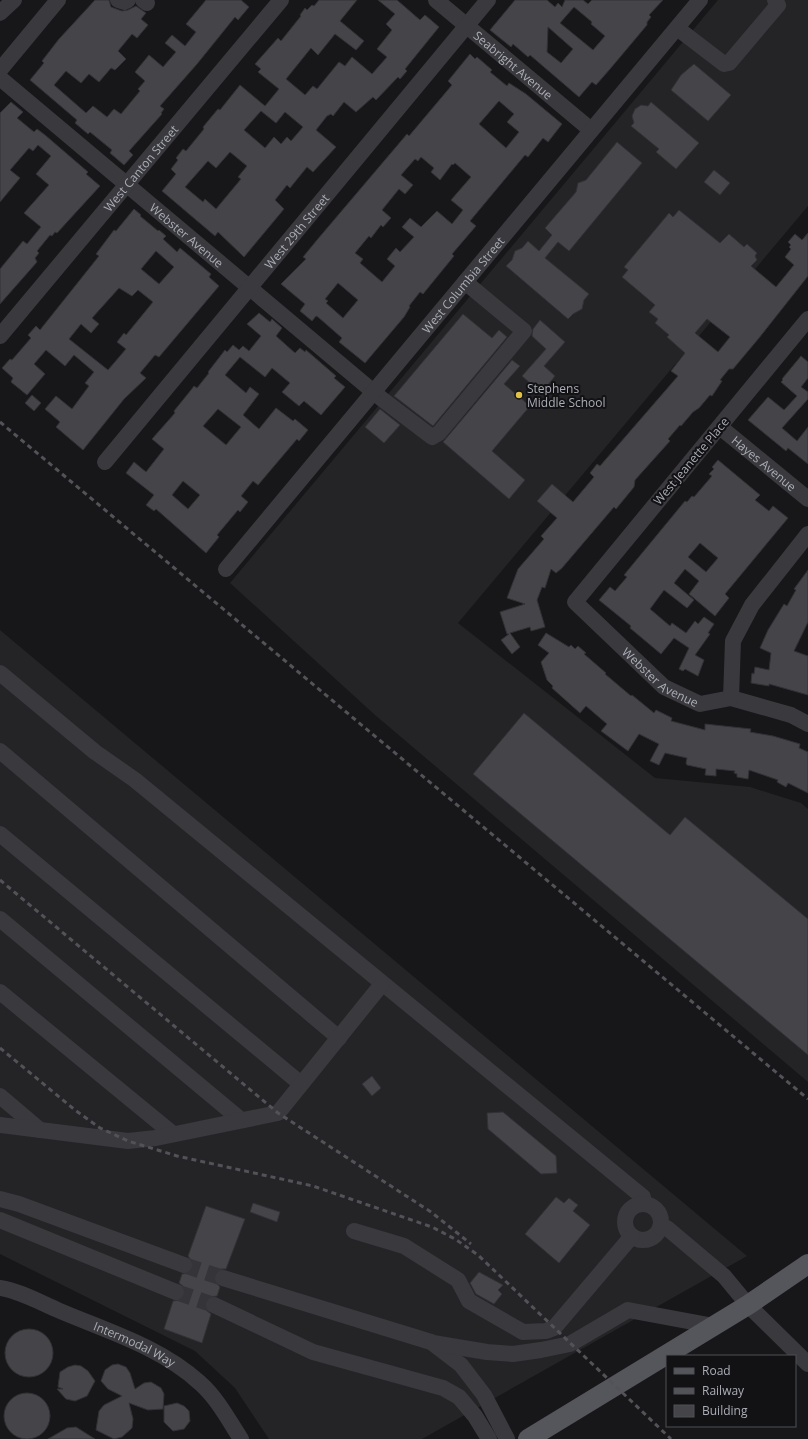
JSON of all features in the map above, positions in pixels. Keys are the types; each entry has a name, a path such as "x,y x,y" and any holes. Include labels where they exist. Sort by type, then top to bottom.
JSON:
{"main road":[{"path":"666,1355 748,1305 808,1264"},
{"path":"528,1439 666,1355"}],"street":[{"path":"0,13 14,0"},
{"path":"0,70 58,0"},
{"path":"118,0 124,2 128,0"},
{"name":"West Canton Street","path":"0,336 281,0"},
{"name":"Seabright Avenue","path":"436,0 591,130"},
{"name":"West 29th Street","path":"105,462 488,0"},
{"name":"West Columbia Street","path":"226,569 700,0"},
{"path":"677,28 724,64 729,63 778,5 775,0"},
{"name":"Webster Avenue","path":"0,78 374,392 429,436 435,436 524,331 465,282"},
{"name":"West Jeanette Place","path":"575,602 806,325"},
{"name":"Hayes Avenue","path":"720,427 808,500"},
{"path":"731,698 733,641 752,605 808,534"},
{"name":"Webster Avenue","path":"575,602 664,686 700,704 731,698 791,715 808,724"},
{"path":"0,672 84,744 135,780 643,1197 641,1204"},
{"path":"0,751 339,1038"},
{"path":"0,834 301,1084"},
{"path":"0,920 240,1120"},
{"path":"0,1125 128,1141 173,1134 278,1113 382,984"},
{"path":"0,992 173,1134"},
{"path":"0,1096 40,1130"},
{"path":"0,1199 18,1204 184,1265"},
{"path":"641,1204 652,1207 657,1211 661,1222 660,1228 658,1233 648,1239 642,1240 632,1236 626,1226 627,1214 636,1206 641,1204"},
{"path":"0,1220 176,1292"},
{"path":"660,1228 667,1228 724,1276 748,1305 808,1364"},
{"path":"354,1231 404,1246 458,1280 469,1301 523,1332 546,1331 554,1328 632,1236"},
{"path":"223,1278 431,1342 487,1352 513,1354 570,1344 628,1310 714,1326"},
{"name":"Intermodal Way","path":"0,1288 26,1297 130,1340 166,1358 200,1382 218,1402 241,1439"},
{"path":"214,1305 313,1352 443,1388 459,1397 475,1416 489,1439"},
{"path":"431,1342 461,1365 484,1395 507,1439"}],"shaded area":[{"name":"Stephens Middle School","path":"718,0 808,0 808,206 458,623 655,778 750,787 801,803 808,809 808,1082 375,715 230,583"},
{"path":"0,630 747,1256 422,1439 269,1439 235,1388 195,1351 0,1254"}],"building":[{"path":"95,0 109,0 111,7 122,11 136,6 146,13 141,19 148,25 137,38 132,34 118,51 126,59 115,70 111,68 99,82 89,74 81,83 66,71 54,85 86,113 93,106 107,117 114,109 121,114 140,91 138,89 145,81 135,72 149,55 163,67 176,52 165,43 172,35 185,46 196,32 186,24 206,0 241,0 249,7 238,20 235,17 197,64 160,106 164,109 161,113 162,114 129,151 133,155 124,165 110,153 112,150 90,132 88,134 75,123 77,120 30,80 44,63 42,61 59,39"},
{"path":"319,0 357,0 340,21 364,41 356,50 335,34 318,55 311,48 286,79 305,95 313,86 317,89 339,62 345,66 352,57 372,74 387,57 377,49 392,30 386,24 395,14 378,0 397,0 420,20 425,15 439,27 405,69 407,71 400,79 398,77 376,100 373,97 356,112 344,102 333,116 331,114 327,116 316,130 336,147 313,172 307,167 290,188 287,185 275,200 284,209 244,257 218,232 215,236 162,191 176,174 171,169 178,160 176,158 183,149 186,151 204,129 203,127 218,109 220,110 240,85 265,106 279,89 258,72 261,69 255,64 278,38 281,41 301,16 300,15 305,8 307,10 312,5 314,6","holes":["261,111 276,123 285,112 303,127 291,141 287,137 281,144 274,137 265,148 244,130","230,152 247,166 238,177 241,179 216,209 205,199 203,202 185,187 208,161 216,168"]},
{"path":"515,0 547,0 555,7 558,3 562,7 565,0 583,0 588,4 592,0 663,0 649,15 651,17 647,22 647,25 610,69 596,85 592,82 579,97 530,55 528,57 513,44 511,47 490,30","holes":["574,7 592,22 591,24 605,36 593,50 560,23","548,27 573,49 561,63 547,52"]},
{"path":"470,54 475,59 477,57 492,70 490,72 507,86 509,83 526,94 562,124 548,142 543,138 528,157 525,155 470,221 476,226 452,254 454,256 423,294 420,292 409,306 410,307 404,317 365,363 339,342 342,338 318,317 316,316 312,321 300,311 305,304 281,284 306,259 303,257 317,240 407,134 409,136 452,85 448,81","holes":["499,101 514,114 507,122 519,132 506,148 479,124","421,157 434,168 431,172 440,180 452,164 453,165 455,163 471,177 451,200 463,210 452,224 437,211 421,227 410,218 402,227 414,237 400,252 396,248 387,259 395,266 382,282 360,263 363,259 355,253 369,236 371,238 381,225 383,227 391,218 382,210 399,189 405,194 413,185 401,175 415,159 418,161","338,283 358,300 343,318 326,303 328,301 325,299"]},
{"path":"694,64 731,95 708,121 671,90 681,75"},
{"path":"11,102 23,112 17,118 34,132 37,129 45,135 88,172 86,174 100,186 57,233 55,232 52,236 50,235 37,251 39,253 35,258 37,262 0,304 0,269 23,241 27,244 41,227 24,213 49,185 36,174 51,156 38,145 33,151 29,148 10,170 20,178 0,202 0,113"},
{"path":"651,102 699,143 676,169 656,152 659,149 631,126 634,123 632,116 635,109 641,105 648,106"},
{"path":"617,142 642,163 569,251 558,242 545,258 589,294 584,300 582,309 568,319 506,266 512,260 515,251 522,248 528,241 539,251 552,235 545,228 576,192 578,183 586,180"},
{"path":"714,170 730,183 720,195 704,182"},
{"path":"134,209 141,215 140,216 166,236 163,239 177,252 180,248 211,274 209,277 219,286 159,357 155,355 140,373 146,378 124,399 83,450 56,427 60,422 45,409 56,396 72,409 89,386 85,383 94,372 74,355 65,366 46,350 34,364 45,374 27,395 11,382 13,378 2,368 10,359 12,360 31,338 28,335 36,326 40,330 99,256 96,254 114,230 116,231","holes":["156,251 174,267 159,284 141,269","119,288 132,296 138,290 153,302 126,335 124,333 117,342 126,349 108,370 69,339 81,324 91,333 99,324 92,318"]},
{"path":"679,210 720,243 729,234 744,247 747,244 757,253 755,256 757,260 751,266 776,287 794,265 785,257 791,249 789,247 791,245 788,242 795,234 802,240 808,233 808,276 733,369 729,369 720,380 722,381 712,396 710,395 668,439 670,441 635,480 634,487 616,509 614,507 562,568 556,573 551,569 545,588 542,587 537,600 545,627 531,631 530,627 510,633 520,647 512,654 501,640 509,634 507,634 500,612 525,604 507,598 518,569 544,539 541,536 557,518 537,501 552,484 573,502 594,477 590,473 597,464 600,466 678,376 671,371 685,353 667,337 669,335 655,323 658,319 649,312 655,305 622,277 628,270 624,267 669,213 673,217","holes":["707,319 730,337 718,352 695,333"]},
{"path":"259,313 270,322 272,319 282,328 276,336 295,353 300,348 305,352 306,350 336,376 334,378 345,387 321,415 304,401 299,406 282,392 290,383 272,368 265,377 240,357 225,375 246,393 250,387 259,394 243,415 259,429 276,408 293,421 295,419 308,430 299,441 297,439 258,485 253,481 241,496 248,502 240,512 238,510 217,535 219,537 206,553 156,509 154,511 146,505 154,495 126,473 134,462 146,472 164,449 152,439 175,413 174,411 194,386 197,388 225,350 227,352 233,345 239,350 243,346 249,351 261,336 247,324","holes":["218,409 241,427 226,445 203,426","183,481 200,495 188,509 172,495"]},
{"path":"463,314 492,338 499,330 507,337 433,426 394,396"},
{"path":"540,320 565,342 544,366 555,376 547,386 545,384 539,391 522,376 546,349 532,336 533,329"},
{"path":"801,356 808,362 808,378 801,387 808,392 808,399 782,428 797,441 808,427 808,464 788,448 786,451 748,420 768,397 784,410 797,396 781,382"},
{"path":"512,360 520,366 504,384 530,406 492,451 525,480 509,499 443,442"},
{"path":"32,395 41,403 34,411 25,403"},
{"path":"380,409 400,425 384,443 365,427"},
{"path":"718,460 760,495 755,500 769,511 773,506 788,518 725,594 729,598 715,616 689,594 699,581 685,569 674,583 694,600 687,608 664,590 650,609 670,626 672,623 686,633 695,621 698,624 704,617 714,624 708,633 710,634 695,655 704,660 698,676 685,669 683,671 679,669 689,648 674,638 661,654 630,628 631,626 599,600 610,587 615,591 627,577 624,575 685,501 687,502 692,496 694,497 712,476 709,474 714,469 712,467","holes":["700,543 718,558 706,572 688,557"]},
{"path":"808,570 808,622 794,651 808,656 808,695 769,684 769,686 751,683 752,673 754,674 755,667 769,670 771,653 760,648 768,630 784,604 787,606 796,590 794,589"},
{"path":"546,633 569,647 571,645 575,649 578,646 586,653 584,654 606,673 605,674 631,696 632,695 654,713 656,710 672,718 671,721 705,730 705,724 751,729 750,732 773,736 800,744 799,748 808,752 808,793 788,783 786,787 777,782 778,780 749,770 748,779 737,777 737,774 734,773 735,771 716,769 716,776 705,775 706,769 687,765 687,758 665,753 659,765 650,761 659,744 639,734 628,751 601,731 607,724 586,706 580,713 552,688 553,686 547,680 541,662 549,653 538,645"},
{"path":"524,713 670,835 685,817 808,919 808,1055 473,774"},
{"path":"372,1076 381,1088 372,1096 362,1084"},
{"path":"503,1112 556,1156 557,1173 541,1174 488,1129 487,1113"},
{"path":"556,1197 564,1203 569,1198 578,1205 573,1211 590,1225 559,1263 525,1234"},
{"path":"253,1203 280,1212 277,1222 250,1212"},
{"path":"206,1206 245,1219 226,1269 221,1269 214,1275 214,1280 220,1287 217,1296 209,1297 205,1301 206,1310 211,1314 202,1343 164,1329 173,1301 181,1300 185,1295 184,1287 179,1283 182,1274 190,1273 193,1268 193,1263 188,1256"},
{"path":"479,1272 503,1285 498,1290 502,1294 494,1304 476,1294 470,1283"},
{"path":"29,1329 38,1331 46,1336 51,1344 53,1353 51,1362 46,1370 38,1375 29,1377 20,1375 12,1370 7,1362 5,1353 7,1344 12,1336 20,1331"},
{"path":"118,1364 126,1367 130,1373 135,1389 144,1383 151,1382 161,1388 164,1394 163,1409 148,1410 129,1403 133,1419 132,1428 122,1437 114,1439 96,1430 99,1411 104,1405 122,1396 108,1389 101,1381 105,1370 112,1365"},
{"path":"75,1365 81,1366 88,1371 95,1381 87,1396 75,1401 66,1399 57,1389 63,1389 58,1387 60,1372"},
{"path":"22,1393 32,1393 40,1397 46,1403 50,1411 50,1421 46,1429 40,1435 32,1439 22,1439 14,1435 8,1429 4,1421 4,1411 8,1403 14,1397"},
{"path":"177,1403 184,1406 189,1411 190,1421 184,1429 173,1431 164,1422 164,1406"},
{"path":"76,1427 95,1439 48,1439 67,1428"}],"tunnel":[{"path":"184,1265 223,1278"},
{"path":"176,1292 214,1305"}],"railway":[{"path":"0,422 808,1099"},
{"path":"0,880 278,1113 431,1212 471,1244"},
{"path":"0,1048 75,1110 100,1128 128,1141 177,1156 313,1186 432,1227 455,1239 478,1255 671,1439"}],"place":[{"name":"Stephens Middle School","path":"519,395"}]}
